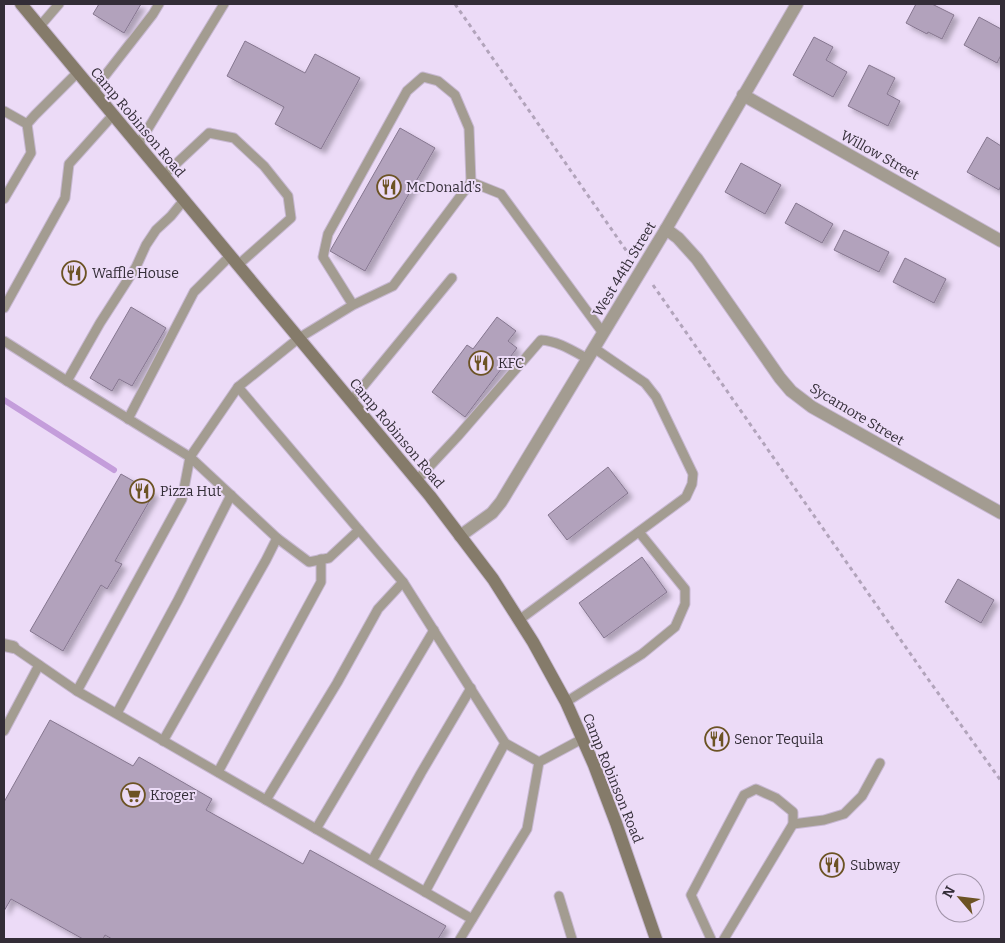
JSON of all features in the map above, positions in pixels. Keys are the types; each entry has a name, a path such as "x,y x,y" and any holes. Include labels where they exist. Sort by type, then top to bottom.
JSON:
{"main road":[{"name":"Camp Robinson Road","path":"21,4 417,480 493,579 533,642 566,702 594,765 656,939"}],"street":[{"name":"West 44th Street","path":"460,536 492,513 501,502 666,229 797,4"},
{"name":"Willow Street","path":"743,95 1001,241"},
{"name":"Sycamore Street","path":"666,229 678,238 697,259 780,378 791,390 812,407 1001,513"}],"lane":[{"path":"40,26 59,4"},
{"path":"93,91 153,14 158,4"},
{"path":"138,145 224,4"},
{"path":"4,199 32,153 28,124 78,72"},
{"path":"77,691 182,499 190,457 238,387 299,338 353,305 393,286 472,182 469,128 455,95 438,81 423,77 407,91 328,234 323,256 353,305"},
{"path":"4,111 28,124"},
{"path":"4,308 65,198 69,164 114,115"},
{"path":"128,419 194,292 291,218 288,196 264,166 234,138 209,133 164,175"},
{"path":"472,182 502,194 603,333"},
{"path":"67,381 136,267 146,245 156,230 184,200"},
{"path":"351,401 452,278"},
{"path":"417,480 458,436 541,340 562,345 588,359"},
{"path":"4,341 190,457 277,538 309,562 329,558 359,530"},
{"path":"519,620 686,497 692,484 693,474 656,397 645,384 594,348"},
{"path":"238,387 404,582 505,743 538,762"},
{"path":"117,713 178,600 231,495"},
{"path":"566,702 642,654 675,627 685,604 685,589 639,532"},
{"path":"164,741 277,538"},
{"path":"218,772 321,582 321,559"},
{"path":"266,800 337,683 378,609 404,582"},
{"path":"316,829 434,630"},
{"path":"8,646 77,691 472,919"},
{"path":"4,731 39,665"},
{"path":"372,861 471,688"},
{"path":"538,762 582,740"},
{"path":"425,892 505,743"},
{"path":"460,939 527,828 538,762"},
{"path":"793,824 824,820 844,814 862,796 880,763"},
{"path":"710,939 691,895 744,795 756,789 776,798 793,812 793,824 724,939"},
{"path":"559,896 572,939"}],"path":[{"path":"455,4 640,271 651,283 1001,782"}],"building":[{"path":"99,4 141,4 124,33 93,14"},
{"path":"916,4 932,4 954,15 942,39 928,32 927,34 906,23"},
{"path":"979,17 1001,29 1001,55 997,63 964,45"},
{"path":"814,37 833,47 826,60 847,72 833,97 793,75"},
{"path":"245,41 305,73 315,54 360,78 321,149 275,124 284,107 227,76"},
{"path":"869,65 895,78 887,94 900,101 888,126 848,106"},
{"path":"400,128 435,148 365,271 330,251"},
{"path":"987,137 1001,146 1001,185 999,190 967,172"},
{"path":"741,163 781,185 765,214 725,192"},
{"path":"796,203 833,224 822,243 785,223"},
{"path":"844,230 889,252 879,272 834,250"},
{"path":"905,258 946,279 934,303 893,282"},
{"path":"131,307 166,328 132,386 119,379 112,391 90,378"},
{"path":"497,317 516,331 508,341 517,348 465,417 432,392 467,345 473,349"},
{"path":"608,467 628,493 567,540 548,515"},
{"path":"121,474 154,493 115,561 122,564 107,589 101,585 63,651 30,631"},
{"path":"642,557 667,592 604,638 579,603"},
{"path":"958,579 994,600 981,623 945,602"},
{"path":"50,720 133,766 139,757 212,799 206,810 303,864 310,850 446,926 438,939 112,939 105,935 103,939 83,939 11,899 4,911 4,802"}],"waterway":[{"path":"4,400 114,470"}],"place":[{"name":"McDonald's","path":"389,187"},
{"name":"Waffle House","path":"74,273"},
{"name":"KFC","path":"481,363"},
{"name":"Pizza Hut","path":"142,491"},
{"name":"Senor Tequila","path":"717,739"},
{"name":"Kroger","path":"133,795"},
{"name":"Subway","path":"832,865"}]}
